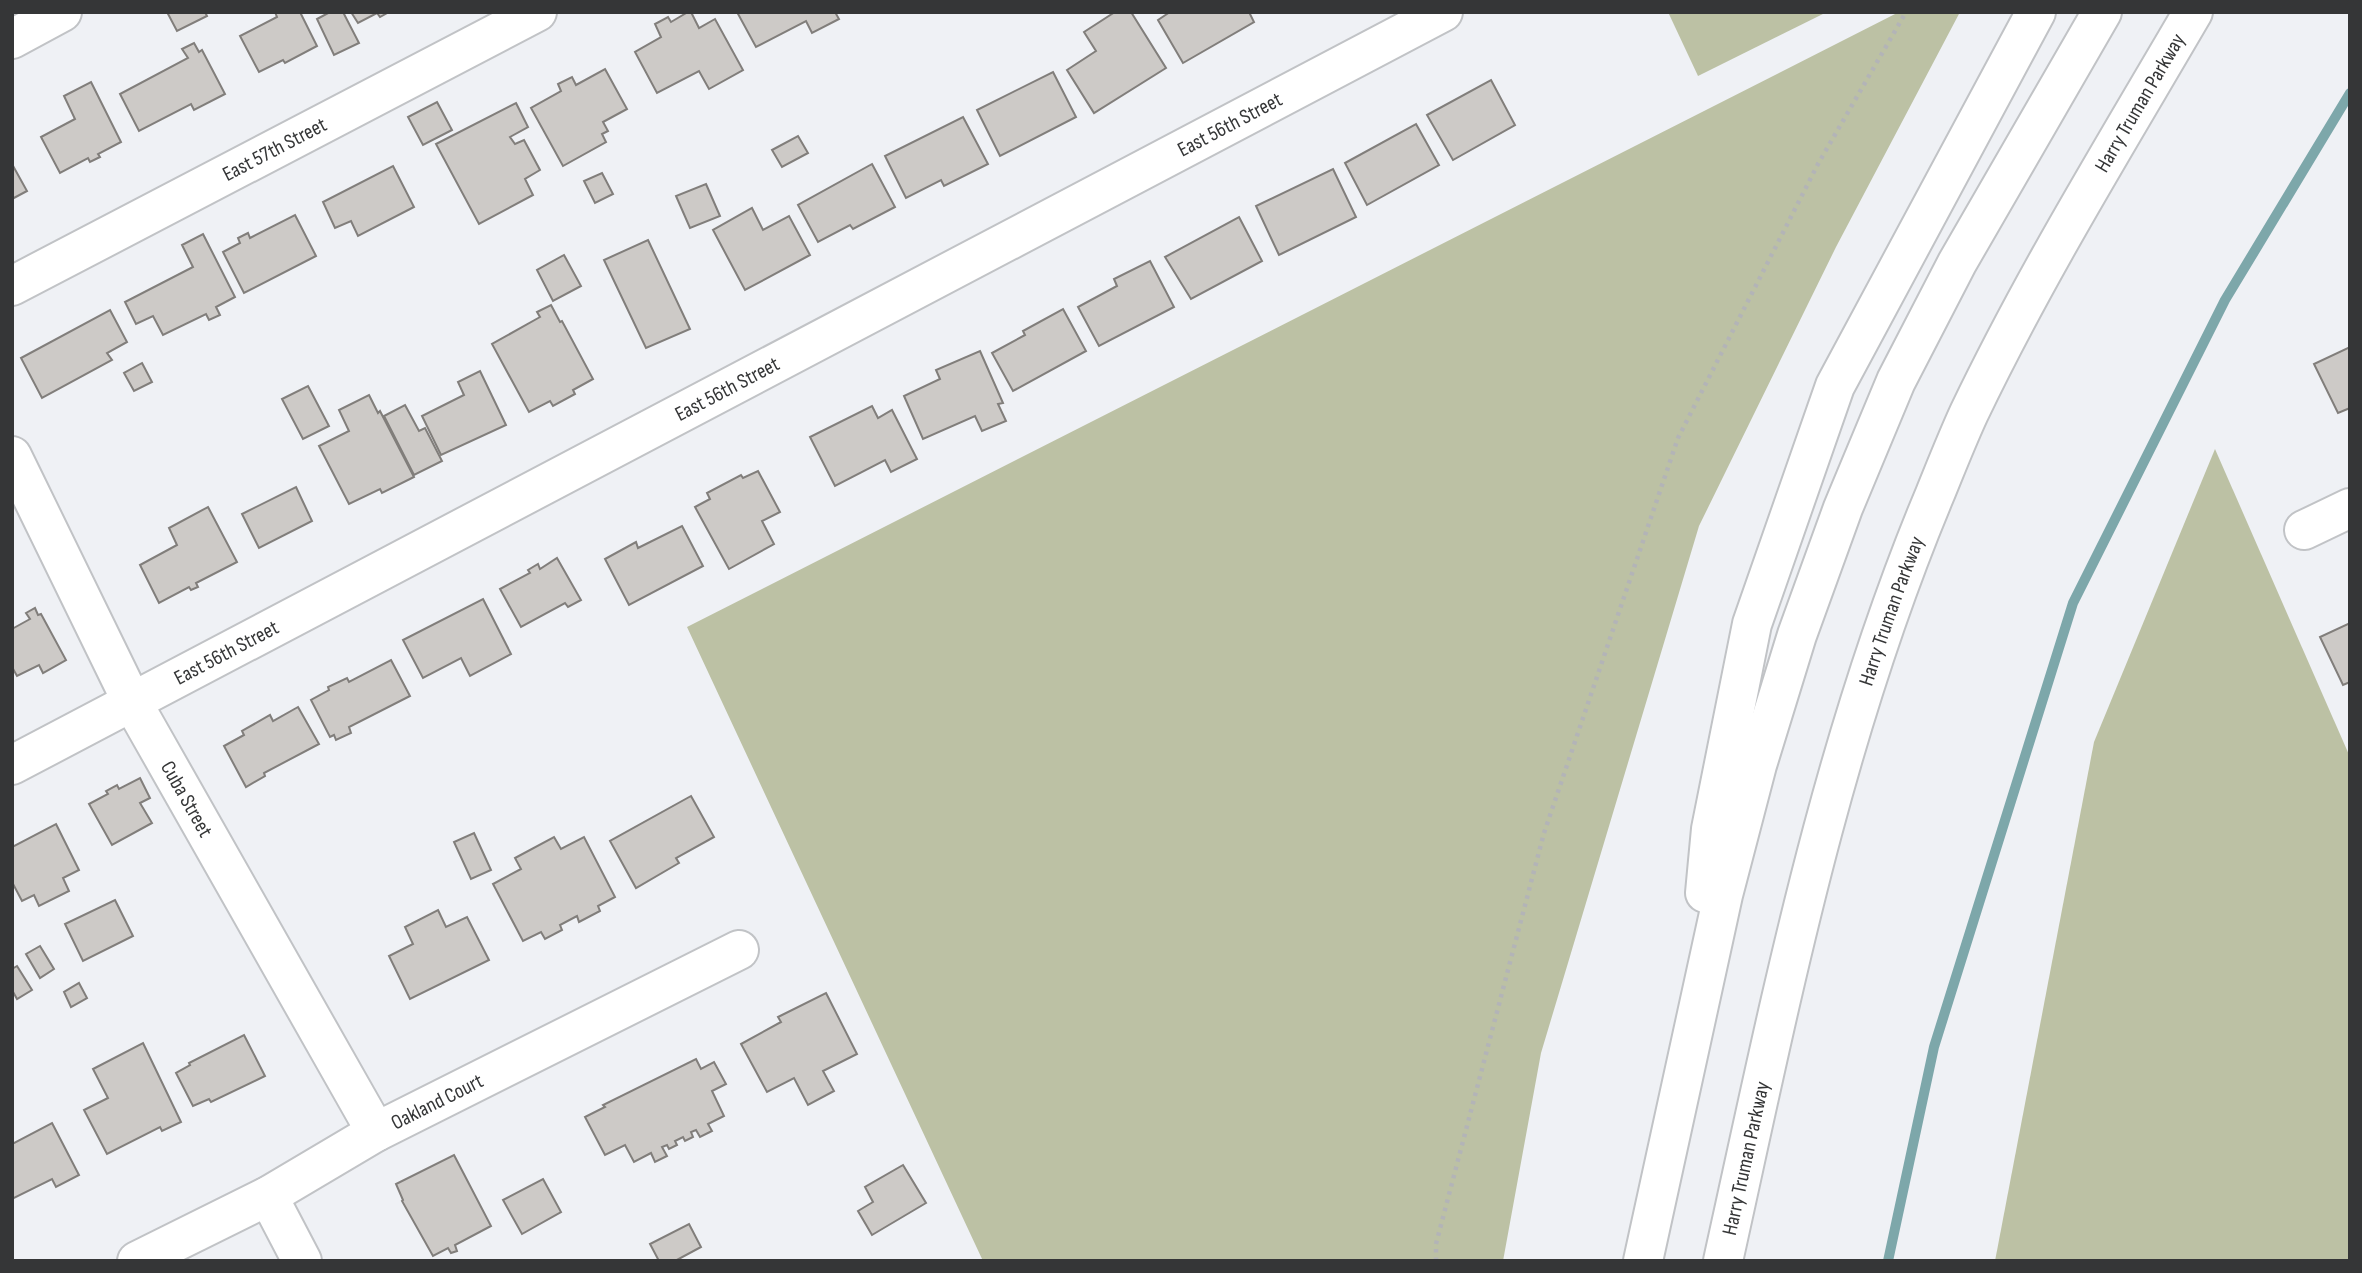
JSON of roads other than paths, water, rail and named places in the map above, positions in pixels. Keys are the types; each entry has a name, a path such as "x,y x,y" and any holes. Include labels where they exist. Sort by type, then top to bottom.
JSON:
{"main road":[{"path":"12,39 62,12"},
{"name":"East 57th Street","path":"12,286 537,12"},
{"name":"East 56th Street","path":"12,765 1443,12"},
{"path":"1691,1041 1711,829 1752,624 1835,386 2036,12"},
{"path":"1643,1261 1723,895 1757,765 1797,635 1843,508 1896,381 1957,263 2102,12"},
{"name":"Harry Truman Parkway","path":"1723,1261 1800,913 1833,786 1872,660 1917,537 1968,415 2027,300 2193,12"},
{"name":"Cuba Street","path":"12,456 132,702 376,1132"},
{"path":"2304,530 2350,508"},
{"name":"Oakland Court","path":"137,1261 268,1196 376,1132 739,950"},
{"path":"268,1196 302,1261"}],"waterway":[{"path":"1888,1261 1934,1047 2073,603 2225,300 2350,93"}]}
